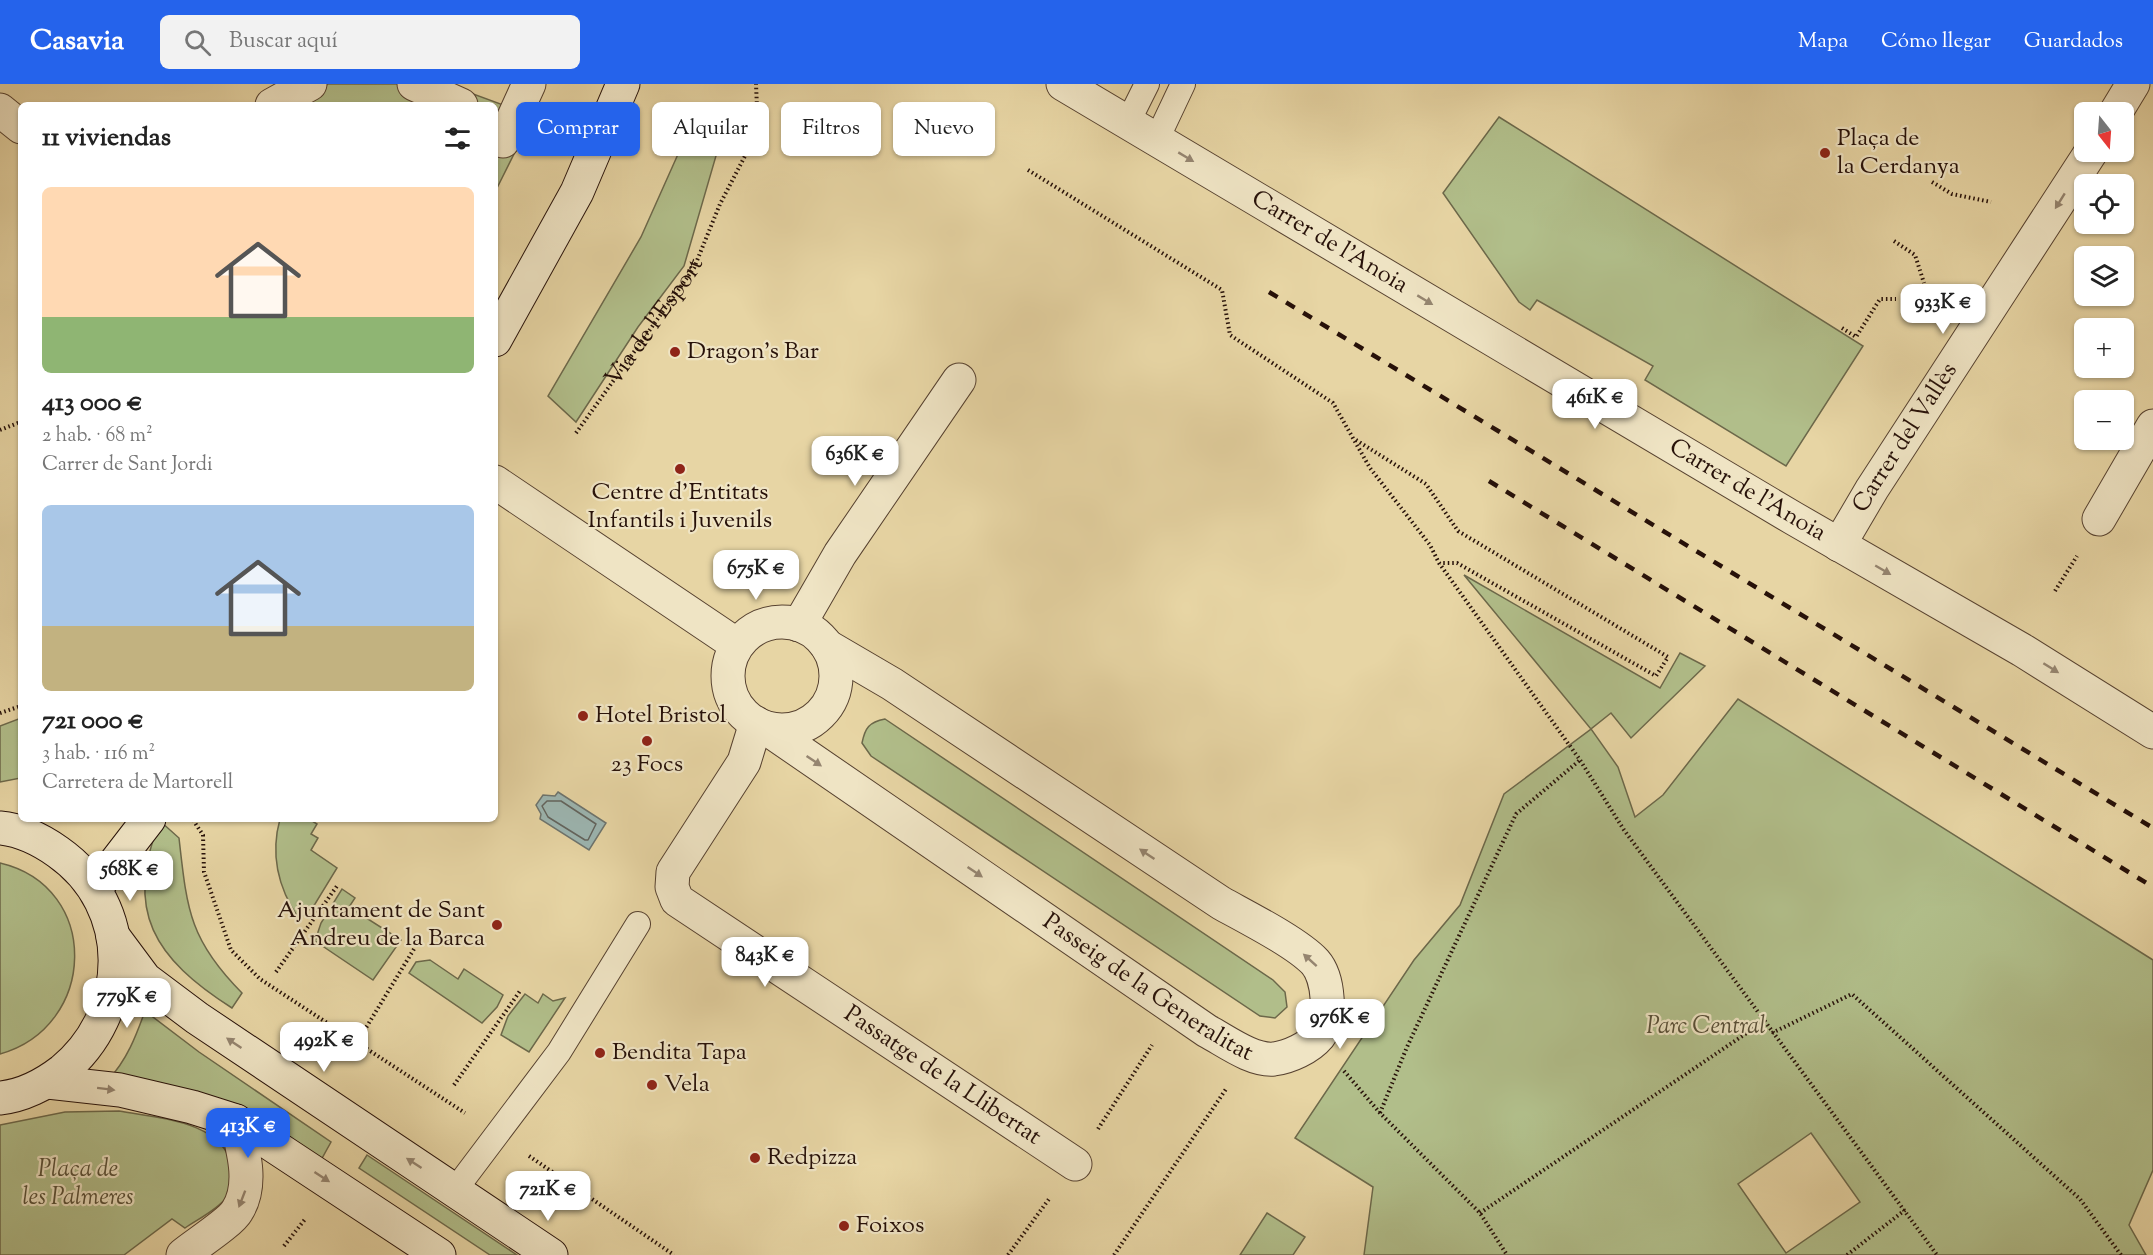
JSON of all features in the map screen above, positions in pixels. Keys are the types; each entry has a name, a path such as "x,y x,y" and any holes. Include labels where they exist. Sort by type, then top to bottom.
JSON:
{"street":[{"path":"277,102 310,84"},
{"path":"414,84 454,102"},
{"path":"498,139 502,141 529,84"},
{"path":"498,335 578,192 623,84"},
{"name":"Carrer de l'Anoia","path":"1063,84 1839,545 2022,650 2153,732"},
{"path":"2122,102 2133,84"},
{"name":"Carrer del Vallès","path":"1839,545 1872,489 2085,162"},
{"path":"498,484 737,645 750,632 765,625 782,622 800,625 840,554 959,380"},
{"path":"2098,519 2153,426"},
{"name":"Passeig de la Generalitat","path":"737,645 730,660 727,677 730,694 738,709 1207,1031 1255,1056 1273,1059 1299,1051 1319,1035 1328,1008 1326,984 1315,962 1272,932 1221,903 892,684 827,646 815,633 800,625"},
{"path":"761,726 783,731 799,728 814,720 826,708 834,694 836,677 834,661 827,646"},
{"name":"Passatge de la Llibertat","path":"761,726 744,762 673,872 672,887 677,900 1076,1164"},
{"path":"95,890 147,822"},
{"path":"0,1098 10,1097 48,1082 80,1055 103,1021 116,976 113,936 106,911 95,890 72,862 42,841 10,825"},
{"path":"113,936 145,979 196,1018 551,1255"},
{"path":"48,1082 120,1090 192,1107 236,1121 440,1255"},
{"path":"183,1255 237,1212 246,1188 244,1155 236,1121"}],"lane":[{"path":"1128,122 1147,84"},
{"path":"1156,140 1183,84"},
{"path":"455,1190 559,1052 638,924"}],"path":[{"name":"Via de l'Esport","path":"576,433 694,268 720,204 758,131 756,84"},
{"path":"1028,170 1222,290 1230,335 1333,403 1370,468 1430,545 1440,563 1580,760 1624,830 1763,1022 1937,1255"},
{"path":"1932,182 1952,194 1990,202"},
{"path":"1894,241 1915,255 1924,283"},
{"path":"1842,328 1856,337 1880,299 1896,299"},
{"path":"0,430 18,423"},
{"path":"1354,440 1426,484 1458,531 1668,657 1656,676 1457,563 1440,563"},
{"path":"2055,591 2067,572"},
{"path":"0,713 18,707"},
{"path":"1380,1113 1407,1047 1516,814 1580,760"},
{"path":"194,822 204,835 204,872 231,950 260,979 498,1135 674,1255"},
{"path":"276,972 337,886"},
{"path":"364,1031 414,949"},
{"path":"454,1085 520,991"},
{"path":"1772,1033 1852,994 2080,1199 2121,1255"},
{"path":"1479,1213 1763,1022"},
{"path":"1342,1068 1380,1113 1479,1213 1507,1255"},
{"path":"1114,1255 1231,1084"},
{"path":"1847,1255 1905,1210"},
{"path":"1008,1255 1016,1244"}],"green space":[{"path":"328,84 446,84 495,102 295,102"},
{"path":"498,103 516,110 516,150 498,186"},
{"path":"1499,117 1863,346 1786,466 1645,380 1653,366 1537,300 1530,310 1519,302 1443,193"},
{"path":"677,156 716,156 684,266 638,327 576,422 548,396 641,237"},
{"path":"1464,575 1660,688 1680,653 1705,666 1631,738 1611,713 1591,729"},
{"name":"Parc Central","path":"1738,699 2153,960 2153,1170 2129,1225 2146,1255 1364,1255 1373,1187 1295,1138 1414,960 1460,905 1504,794 1591,729 1618,767 1635,817 1663,795","holes":["1811,1133 1860,1202 1786,1253 1738,1184"]},
{"path":"18,719 18,779 0,782 0,726"},
{"path":"885,719 1273,980 1285,992 1287,1007 1275,1018 1260,1016 871,756 862,743 865,733 871,724"},
{"path":"160,822 179,838 188,904 194,922 211,956 242,993 232,1008 205,990 183,971 166,951 153,930 146,907 145,881 149,853"},
{"path":"279,822 314,822 317,824 311,834 318,838 311,850 337,868 315,904 299,919 281,883 276,858"},
{"path":"0,863 33,877 57,899 70,927 75,957 70,988 55,1016 32,1039 0,1054"},
{"path":"342,889 355,898 349,907 401,940 373,980 315,941 321,923"},
{"path":"430,960 458,979 464,969 503,995 497,1007 482,1023 409,973 416,962"},
{"path":"525,994 538,1003 543,994 553,1001 565,998 529,1052 501,1035 508,1016"},
{"path":"145,1011 199,1052 331,1142 321,1160 108,1080 126,1056"},
{"name":"Plaça de les Palmeres","path":"119,1111 169,1119 202,1130 216,1139 226,1151 232,1167 233,1183 226,1198 185,1228 172,1219 124,1255 0,1255 0,1125 65,1112"},
{"path":"367,1155 517,1255 490,1255 359,1168"},
{"path":"1267,1213 1305,1237 1293,1255 1240,1255"}],"water":[{"path":"558,792 606,823 589,850 540,819 541,814 536,805 543,795 555,796"}],"railway":[{"path":"1269,292 2153,828"},
{"path":"1489,481 2153,887"}],"place":[{"name":"Plaça de la Cerdanya","path":"1825,153"},
{"name":"Dragon's Bar","path":"675,352"},
{"name":"Centre d'Entitats Infantils i Juvenils","path":"680,469"},
{"name":"Hotel Bristol","path":"583,716"},
{"name":"23 Focs","path":"647,741"},
{"name":"Ajuntament de Sant Andreu de la Barca","path":"497,925"},
{"name":"Bendita Tapa","path":"600,1053"},
{"name":"Vela","path":"652,1085"},
{"name":"Redpizza","path":"755,1158"},
{"name":"Foixos","path":"844,1226"}]}
